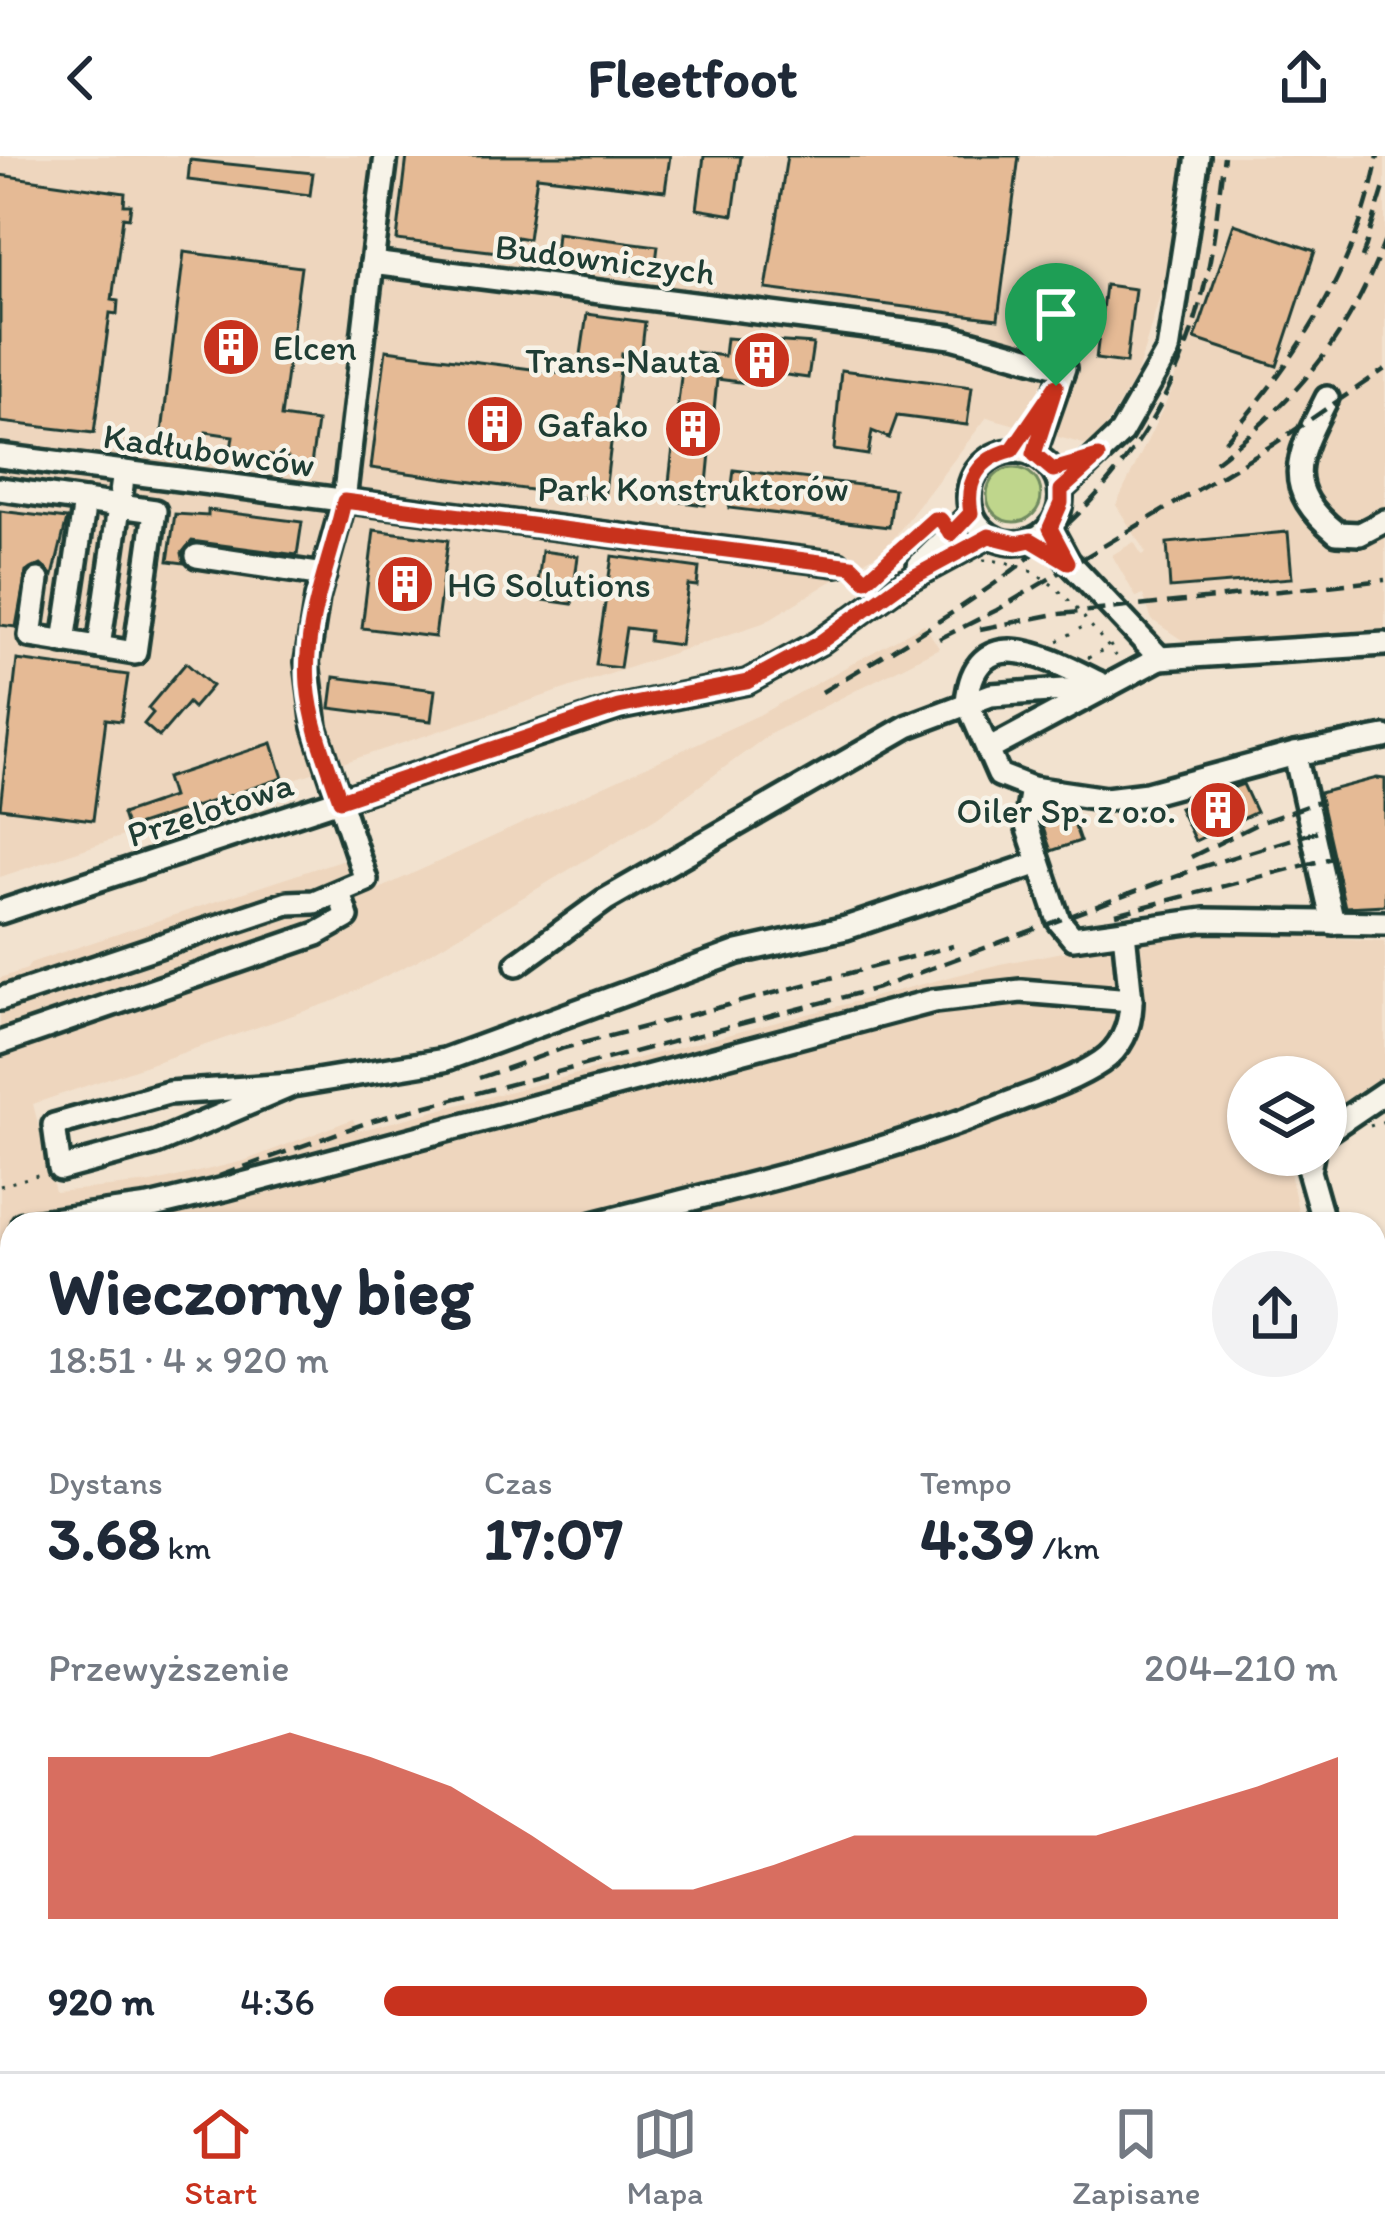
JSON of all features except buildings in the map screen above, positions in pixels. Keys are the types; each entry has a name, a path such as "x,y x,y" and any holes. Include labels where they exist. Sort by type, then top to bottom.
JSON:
{"street":[{"path":"0,999 288,903 314,902 366,880 315,727 308,683 309,640 344,501 386,156"},
{"path":"1057,480 1098,457 1132,418 1174,334 1198,156"},
{"name":"Budowniczych","path":"372,263 952,337 1060,377 1023,452"},
{"path":"1327,398 1302,449 1298,478 1303,500 1337,533 1360,534 1385,521"},
{"path":"1023,452 1057,480 1061,503 1041,534 1017,543 989,536 971,513 970,485 976,472 998,454 1023,452"},
{"name":"Kadłubowców","path":"0,455 838,564"},
{"path":"99,647 124,472"},
{"path":"0,489 155,511 135,653 30,636 38,580"},
{"path":"64,642 85,501"},
{"name":"Przelotowa","path":"957,542 971,513"},
{"path":"1041,534 1160,658"},
{"name":"Przelotowa","path":"0,912 618,707 747,682 819,643 957,542 989,536"},
{"path":"197,556 324,575"},
{"path":"988,750 1160,658 1385,644"},
{"path":"1107,687 1038,653 1002,652 979,667 967,703 999,775 1032,788 1106,799 1147,794 1295,754 1385,737"},
{"path":"517,964 604,900 850,755 967,703 1008,693 1107,687"},
{"path":"1295,754 1333,923"},
{"path":"1032,788 1026,824 1067,935 1082,938 1204,920 1385,923"},
{"path":"292,1085 156,1143 60,1168 54,1125 168,1093 292,1085 444,1060 738,952 846,928 1039,863"},
{"path":"0,1042 317,934 346,917 339,892"},
{"path":"640,1212 824,1165 964,1120 1100,1062 1114,1050 1131,1019 1124,932"},
{"path":"112,1212 224,1189 934,1001 1021,992 1131,1000"},
{"path":"1366,1119 1385,1092"},
{"path":"1310,1176 1321,1212"}],"path":[{"path":"838,564 852,566 866,580 934,519 941,520 977,560 1018,563 1037,571 1110,649 1084,660"},
{"path":"1058,650 1052,645 1088,624"},
{"path":"1366,1119 1385,1121"},
{"path":"0,1186 60,1168"}],"shaded area":[{"path":"0,156 1186,156 1171,258 1137,374 1105,428 1087,445 987,417 886,548 763,623 0,877"},
{"path":"1212,156 1385,156 1385,630 1188,644 1152,620 1143,595 1136,597 1112,555 1134,542 1142,555 1146,553 1116,505 1171,392 1188,324"},
{"path":"924,624 939,648 770,734 657,817 418,960 337,1000 33,1104 55,1192 151,1183 244,1161 353,1119 358,1131 1000,964 1177,935 1254,933 1385,941 1385,1074 1347,1099 1347,1056 1227,1056 1227,1176 1291,1176 1298,1212 0,1212 0,978 27,969 30,963 365,852 379,889 759,715"}],"green space":[{"path":"1014,468 1033,476 1041,495 1033,514 1014,522 995,514 987,495 995,476"}],"railway":[{"path":"822,692 1008,574 1109,481 1149,425 1181,359 1205,283 1224,156"},
{"path":"1225,441 1277,377 1321,309 1356,236 1378,156"},
{"path":"1362,258 1385,184"},
{"path":"1215,462 1271,415 1317,364 1354,308 1385,240"},
{"path":"939,639 997,610 1274,444 1385,369"},
{"path":"980,629 1051,615 1385,580"},
{"path":"1191,857 1259,823 1318,802"},
{"path":"219,1176 374,1120 878,988 1201,867 1325,829"},
{"path":"1116,914 1332,858"},
{"path":"479,1078 564,1048 953,946"}],"place":[{"name":"Elcen","path":"231,347"},
{"name":"Trans-Nauta","path":"762,360"},
{"name":"Gafako","path":"495,424"},
{"name":"Park Konstruktorów","path":"693,429"},
{"name":"HG Solutions","path":"405,584"},
{"name":"Oiler Sp. z o.o.","path":"1218,810"}],"route":[{"path":"1056,386 1034,454 1053,470 1098,457 1061,490 1061,503 1050,528 1068,562 1031,540 1003,542 989,536 902,583 781,667 747,682 618,707 340,800 315,727 307,662 317,598 344,501 852,566 866,580 934,519 941,520 951,534 971,513 970,485 976,472 985,461 1012,450 1056,386"}]}
